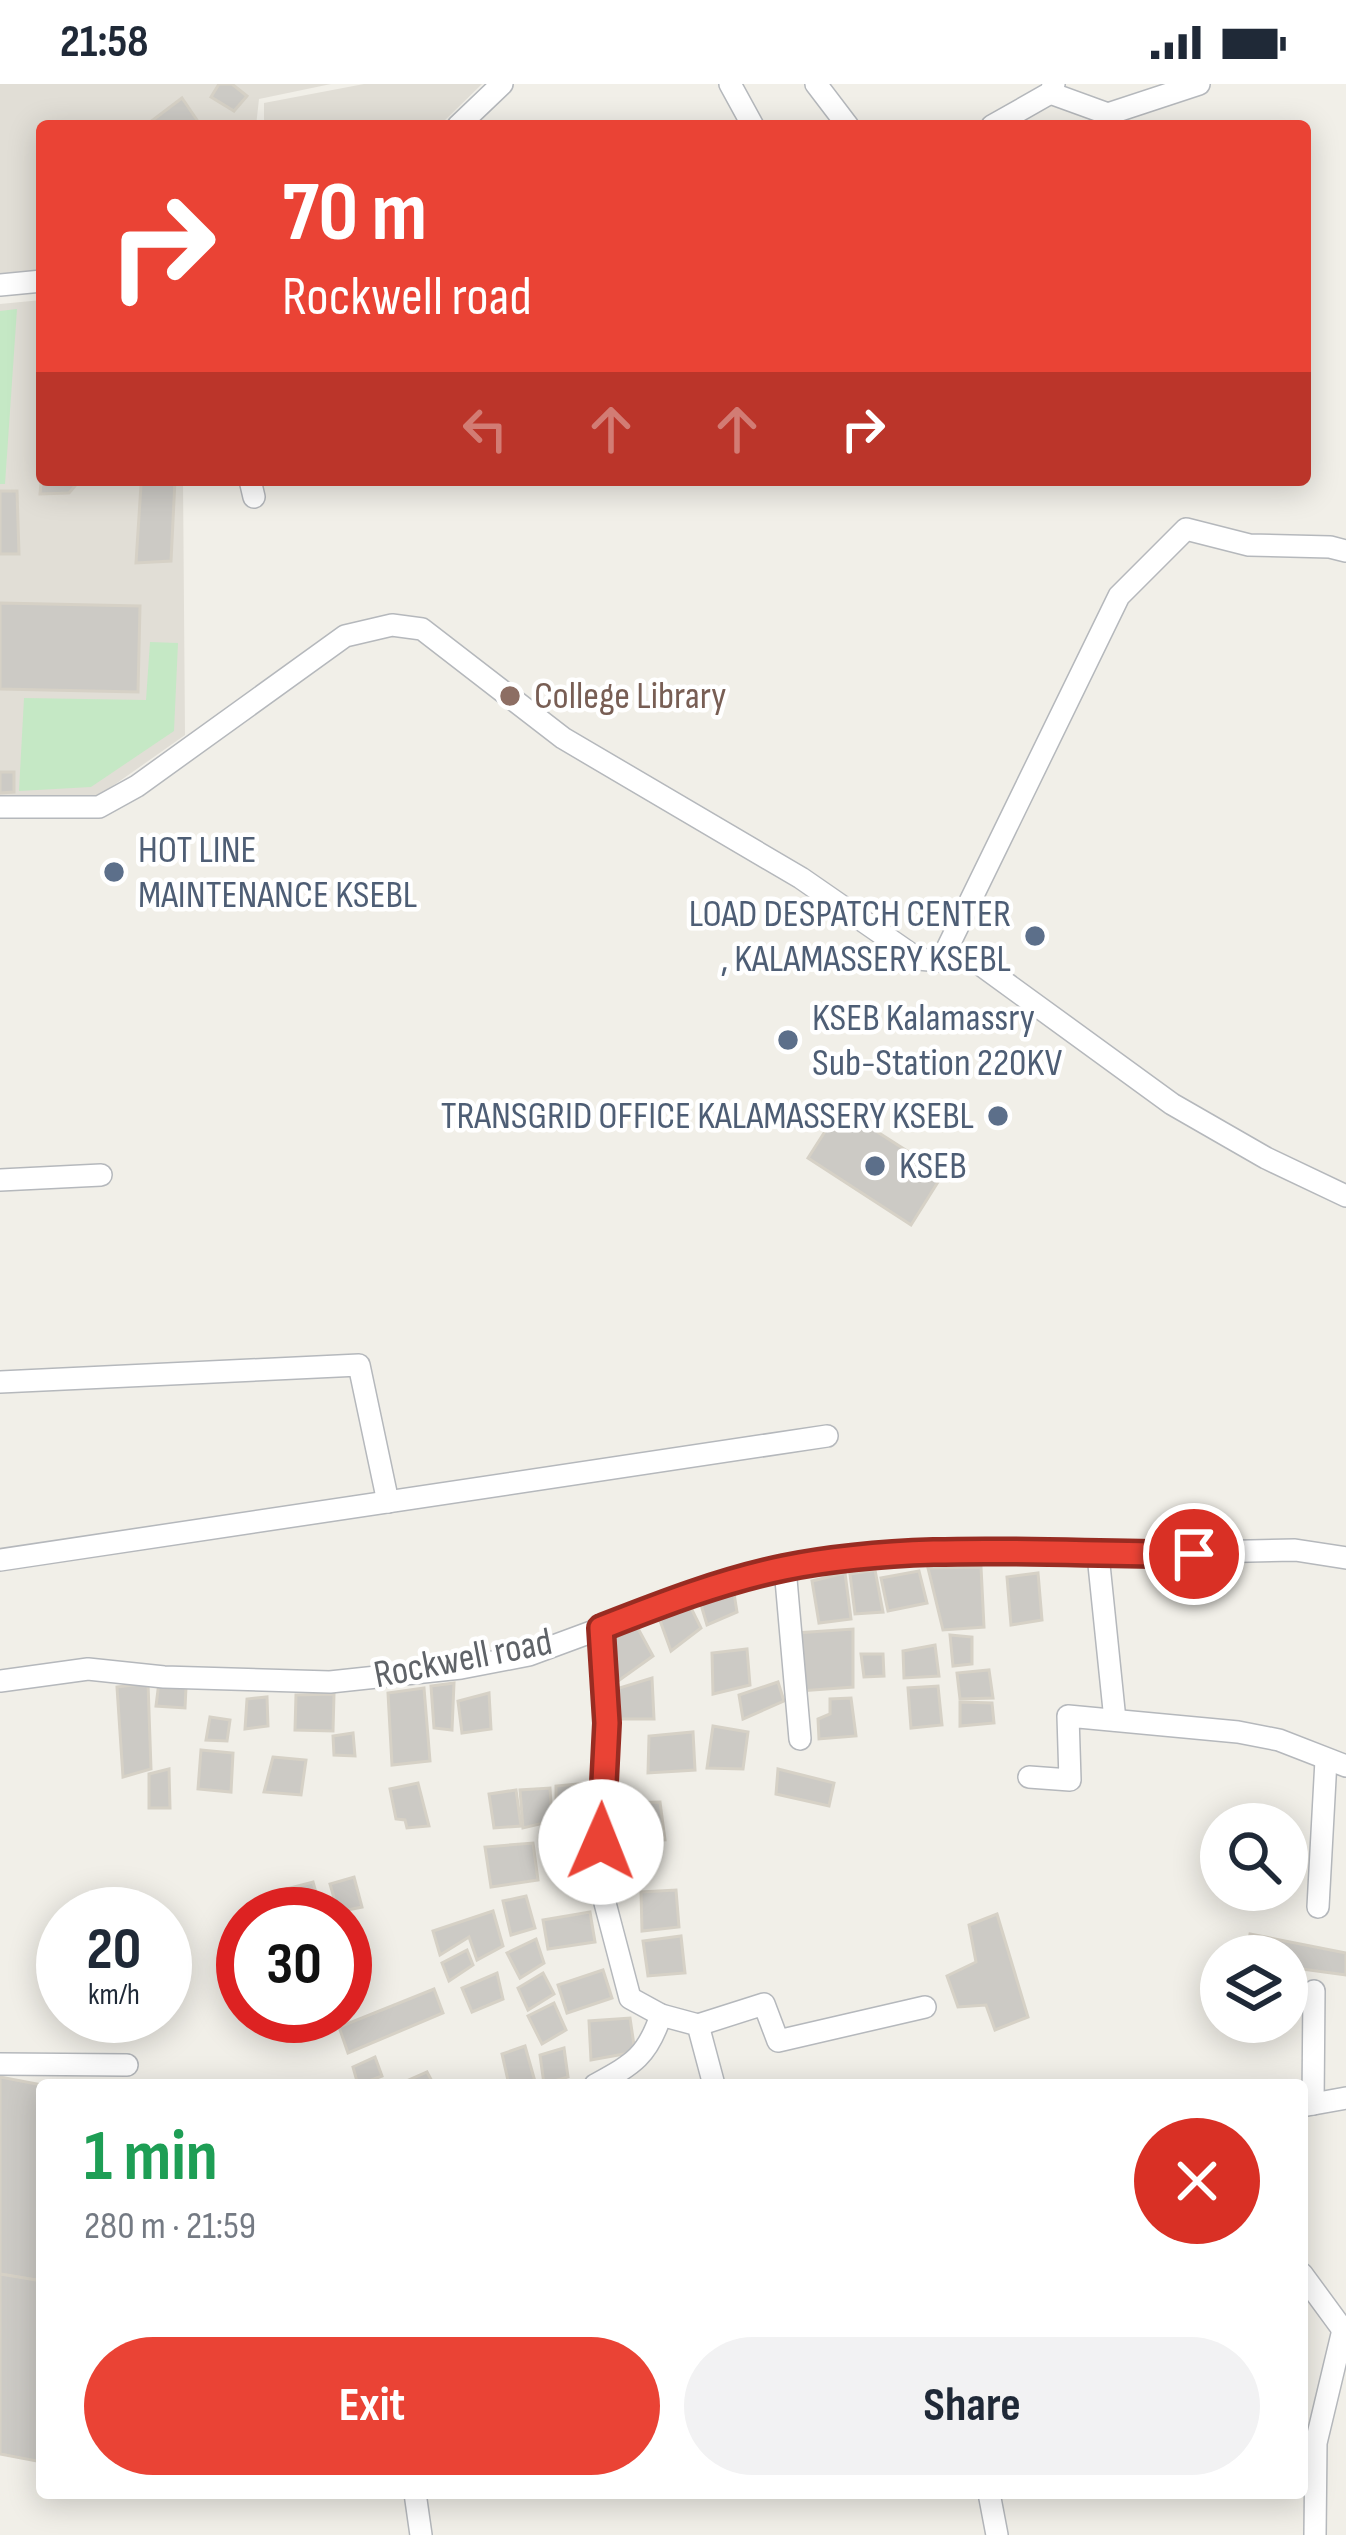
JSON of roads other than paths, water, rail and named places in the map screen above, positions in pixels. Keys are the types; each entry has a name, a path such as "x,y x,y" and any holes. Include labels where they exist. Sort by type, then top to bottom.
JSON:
{"street":[{"path":"464,120 502,84"},
{"path":"730,84 750,120"},
{"path":"816,84 843,120"},
{"path":"1002,120 1052,89 1108,114 1199,84"},
{"path":"0,285 36,282"},
{"path":"941,961 1118,596 1186,529 1249,545 1346,551"},
{"path":"0,807 99,807 137,786 345,636 392,626 422,629 563,738 801,878 918,959 970,957 1172,1104 1266,1158 1346,1196"},
{"path":"0,1180 100,1175"},
{"path":"0,1382 359,1365 388,1502"},
{"path":"0,1560 827,1436"},
{"name":"Rockwell road","path":"0,1681 88,1670 330,1682 461,1668 529,1655 713,1587 784,1568 934,1551 1098,1555 1295,1550 1346,1558"},
{"path":"1098,1555 1114,1720"},
{"path":"784,1568 800,1738"},
{"path":"601,1628 607,1723 601,1842 605,1903 630,1998 698,2025 764,2004 778,2041 925,2007"},
{"path":"1029,1777 1070,1780 1068,1716 1238,1732 1279,1740 1336,1763 1318,1907"},
{"path":"1308,2089 1314,1991"},
{"path":"607,2079 635,2063 652,2042 661,2014"},
{"path":"698,2025 712,2079"},
{"path":"0,2063 127,2065"},
{"path":"1308,2105 1346,2098"},
{"path":"1308,2282 1345,2332 1316,2444 1315,2535"},
{"path":"1329,2535 1322,2420 1346,2361"},
{"path":"416,2499 421,2535"},
{"path":"990,2499 997,2535"}],"place":[{"name":"College Library","path":"510,696"},
{"name":"HOT LINE MAINTENANCE KSEBL","path":"114,872"},
{"name":"LOAD DESPATCH CENTER , KALAMASSERY KSEBL","path":"1035,936"},
{"name":"KSEB Kalamassry Sub-Station 220KV","path":"788,1040"},
{"name":"TRANSGRID OFFICE KALAMASSERY KSEBL","path":"998,1116"},
{"name":"KSEB","path":"875,1166"}]}
